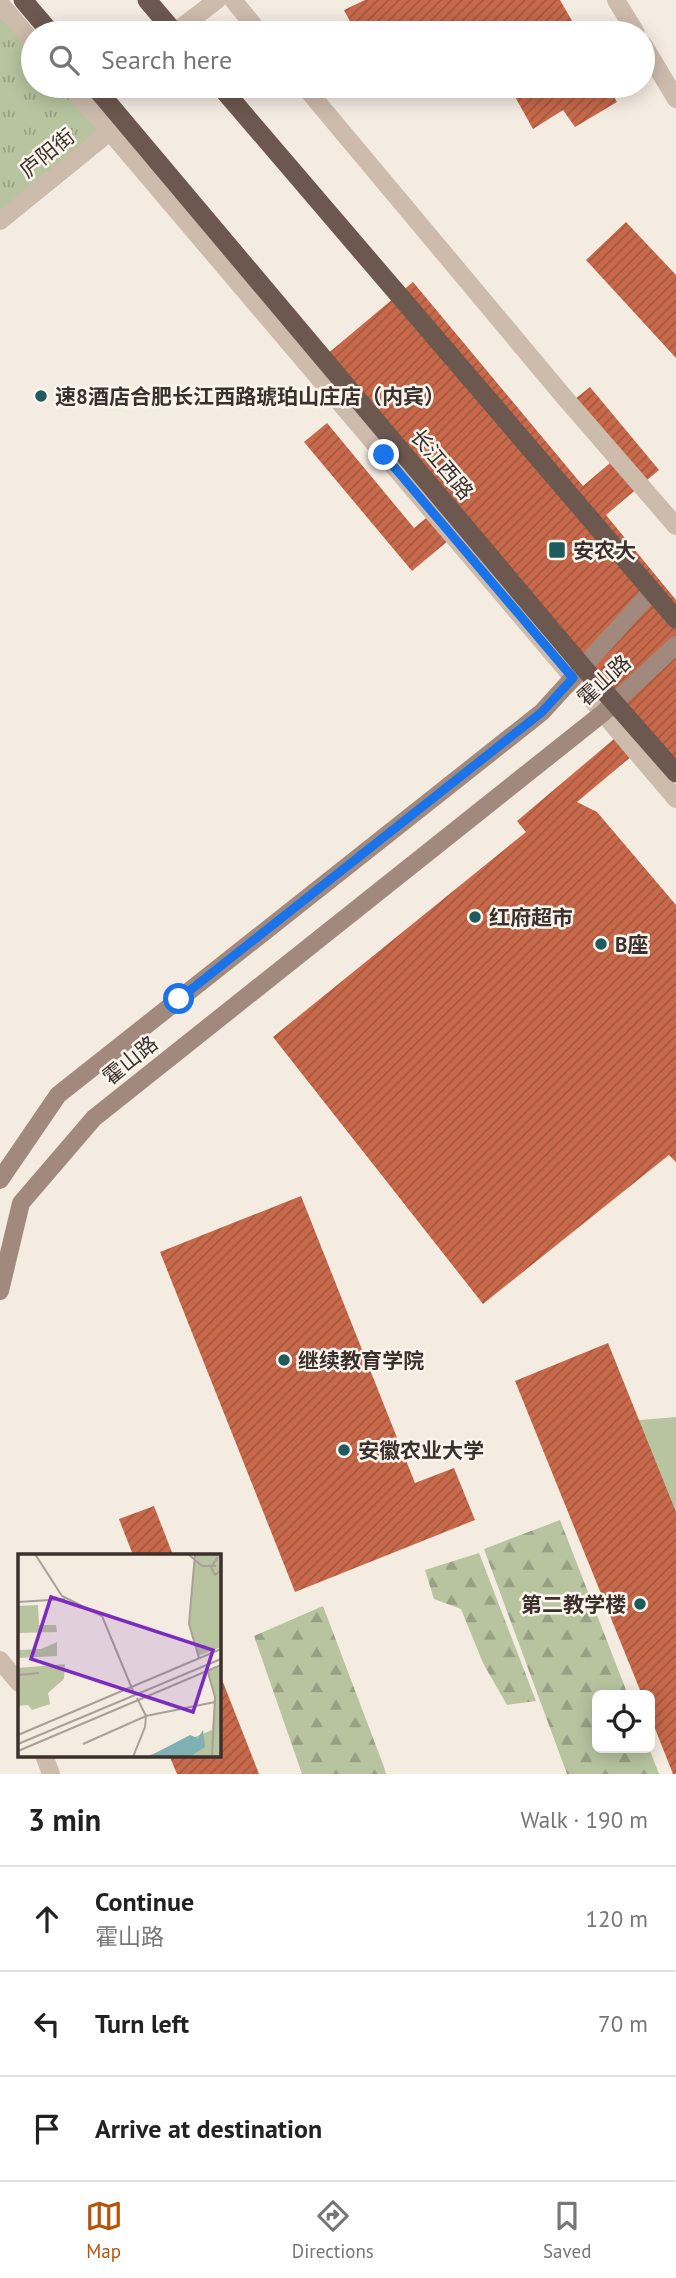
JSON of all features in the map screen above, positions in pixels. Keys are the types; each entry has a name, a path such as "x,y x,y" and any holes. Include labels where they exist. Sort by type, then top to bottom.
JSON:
{"highway":[{"path":"23,0 41,21"},
{"path":"147,0 165,21"},
{"name":"长江西路","path":"101,98 116,126 578,672 609,708 676,773"},
{"path":"230,98 676,620"}],"main road":[{"name":"霍山路","path":"0,1180 58,1095 542,712 652,591"},
{"name":"霍山路","path":"0,1291 21,1203 94,1118 609,708 676,645"}],"street":[{"path":"190,21 217,0"},
{"path":"233,0 250,21"},
{"path":"616,0 629,21"},
{"path":"0,3 21,28"},
{"path":"655,64 676,99"},
{"path":"84,98 116,126"},
{"path":"314,98 676,526"},
{"name":"庐阳街","path":"0,221 116,126"},
{"path":"609,708 676,799"},
{"path":"0,1660 18,1682"},
{"path":"44,1756 51,1774"}],"green space":[{"path":"0,3 21,28 21,98 81,98 110,131 0,221"},
{"path":"676,1417 676,1567 617,1422"},
{"path":"560,1520 626,1690 592,1690 592,1753 651,1753 659,1774 567,1774 484,1549"},
{"path":"479,1553 536,1701 507,1705 483,1663 461,1609 434,1599 425,1570"},
{"path":"323,1606 386,1774 302,1774 254,1636"}],"building":[{"path":"365,0 560,0 572,21 350,21 344,10"},
{"path":"516,98 615,98 617,102 575,127 563,110 533,129"},
{"path":"626,222 676,275 676,358 586,260"},
{"path":"413,282 583,486 610,463 564,408 590,387 659,470 606,515 676,600 676,782 645,745 577,802 597,812 676,905 676,1162 669,1155 483,1304 273,1037 526,832 517,821 627,728 461,530 412,571 304,442 327,423 414,528 441,506 319,361"},
{"name":"继续教育学院","path":"301,1196 415,1483 454,1468 475,1520 295,1592 160,1252"},
{"name":"第二教学楼","path":"608,1343 676,1512 676,1774 673,1774 655,1729 655,1690 640,1690 515,1381"},
{"path":"154,1506 173,1554 133,1554 119,1519"},
{"path":"220,1675 259,1774 177,1774 169,1756 220,1756"}],"place":[{"name":"速8酒店合肥长江西路琥珀山庄店（内宾）","path":"41,396"},
{"name":"安农大","path":"557,550"},
{"name":"红府超市","path":"475,917"},
{"name":"B座","path":"601,944"},
{"name":"继续教育学院","path":"284,1360"},
{"name":"安徽农业大学","path":"344,1450"},
{"name":"第二教学楼","path":"640,1604"}],"route":[{"path":"179,999 542,712 573,678 384,455"}]}
